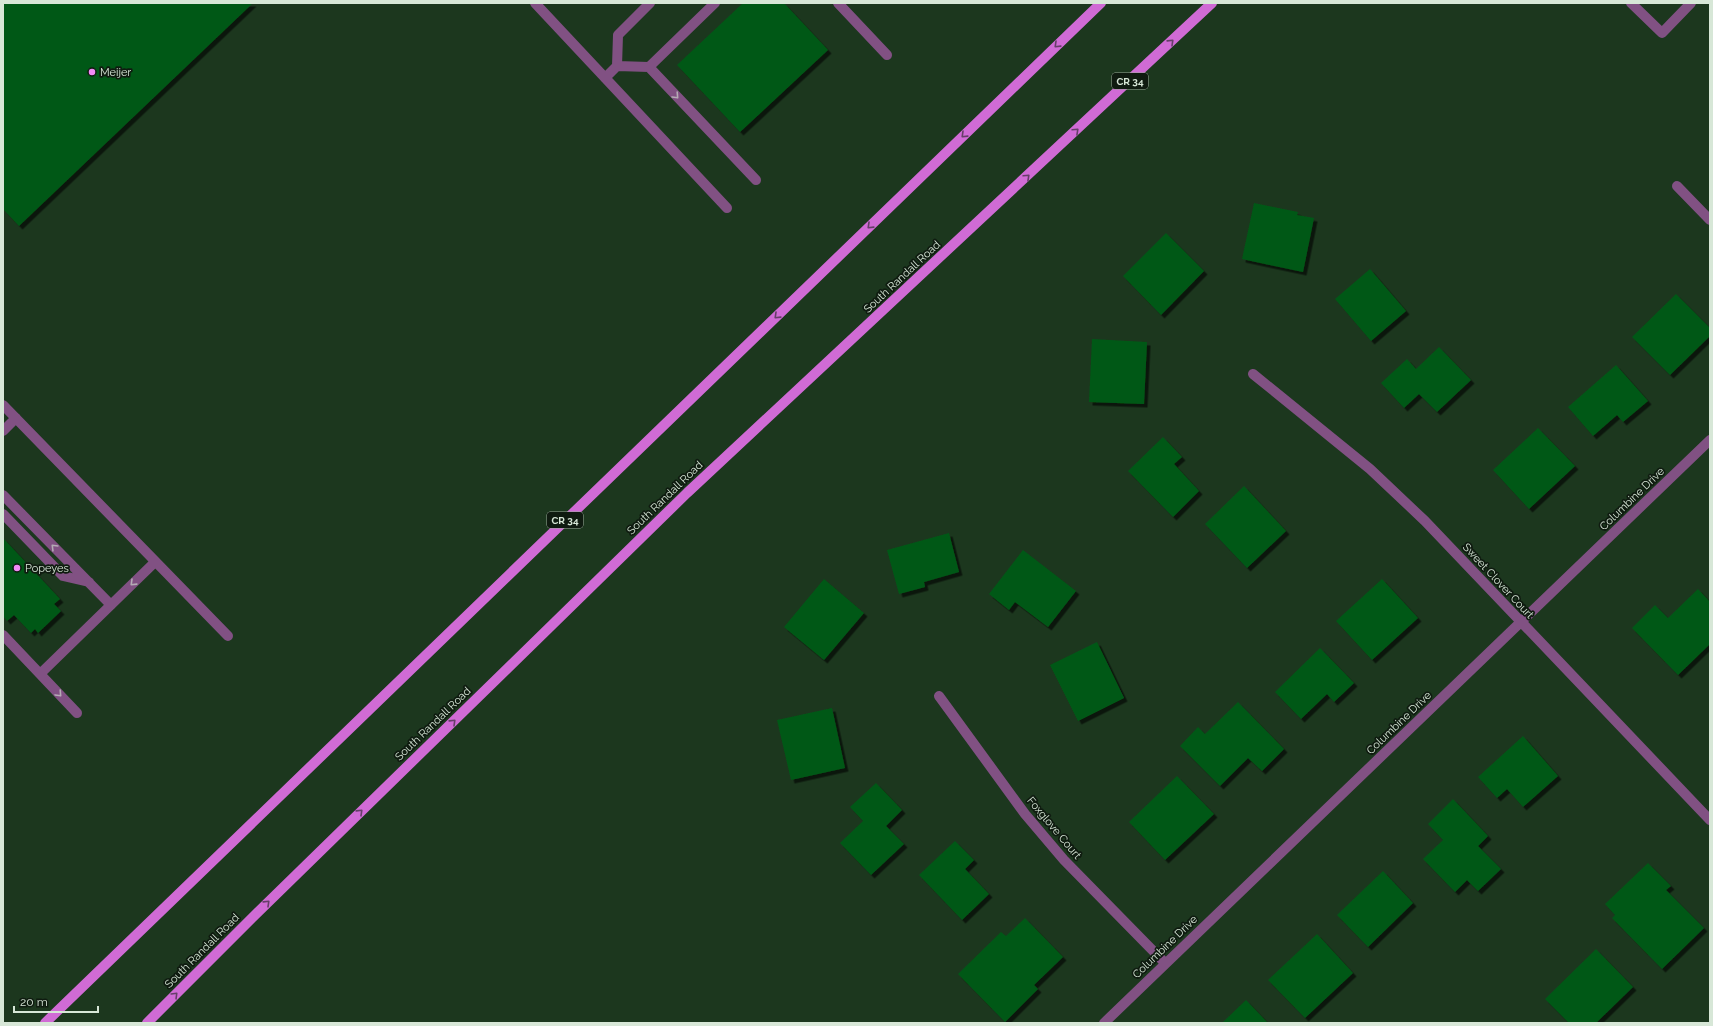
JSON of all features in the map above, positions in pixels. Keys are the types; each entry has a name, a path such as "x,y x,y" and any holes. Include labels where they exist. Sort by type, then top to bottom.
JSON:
{"main road":[{"name":"CR 34","path":"45,1023 1101,3"},
{"name":"South Randall Road","path":"147,1023 268,901 687,493 1212,3"}],"street":[{"path":"535,3 727,208"},
{"path":"605,78 617,66 618,35 650,3"},
{"path":"649,67 715,3"},
{"path":"838,3 887,55"},
{"path":"1631,3 1662,33 1691,3"},
{"path":"617,66 649,67 756,180"},
{"path":"1677,186 1710,220"},
{"name":"Sweet Clover Court","path":"1253,374 1370,469 1425,521 1710,820"},
{"path":"3,405 228,636"},
{"path":"3,431 16,418"},
{"name":"Columbine Drive","path":"1104,1023 1710,440"},
{"path":"3,495 111,605"},
{"path":"3,514 64,576 89,582"},
{"path":"40,674 155,562"},
{"path":"4,635 77,713"},
{"name":"Foxglove Court","path":"939,696 1025,814 1064,860 1165,964"}],"building":[{"name":"Meijer","path":"3,3 253,3 19,226 3,209"},
{"path":"743,3 784,3 828,50 740,132 677,65"},
{"path":"1254,203 1298,212 1297,215 1314,218 1303,272 1242,259"},
{"path":"1166,233 1204,271 1161,315 1123,276"},
{"path":"1370,269 1406,311 1371,341 1335,299"},
{"path":"1676,294 1710,328 1710,336 1670,375 1632,337"},
{"path":"1092,339 1147,342 1144,404 1089,402"},
{"path":"1439,347 1471,380 1437,412 1419,394 1404,408 1381,383 1407,359 1416,369"},
{"path":"1616,365 1648,401 1623,422 1617,415 1593,436 1568,407"},
{"path":"1538,428 1575,466 1529,509 1493,470"},
{"path":"1163,437 1182,457 1174,464 1199,491 1173,517 1128,471"},
{"path":"1244,486 1286,531 1247,568 1205,524"},
{"path":"949,533 959,572 924,582 925,587 899,594 887,550"},
{"name":"Popeyes","path":"3,538 60,599 54,604 61,611 38,633 35,629 31,633 14,615 7,621 3,616"},
{"path":"1023,550 1076,591 1048,627 1015,602 1009,610 989,594"},
{"path":"824,579 864,613 824,660 784,627"},
{"path":"1382,579 1418,618 1372,660 1336,621"},
{"path":"1698,589 1710,602 1710,644 1678,675 1632,628 1655,605 1668,618"},
{"path":"1097,642 1124,698 1078,721 1050,665"},
{"path":"1320,648 1354,683 1334,702 1327,694 1301,719 1275,692"},
{"path":"1238,702 1284,749 1262,771 1248,758 1220,786 1180,746 1198,727 1205,734"},
{"path":"832,708 845,768 791,780 777,720"},
{"path":"1523,736 1558,776 1523,807 1507,789 1497,798 1478,777"},
{"path":"1177,776 1214,814 1165,860 1129,822"},
{"path":"876,783 902,810 886,826 904,844 871,875 840,843 863,821 850,807"},
{"path":"1453,799 1488,836 1478,846 1501,869 1478,891 1467,880 1455,892 1423,859 1443,840 1428,824"},
{"path":"955,841 974,860 965,869 989,894 962,920 919,875"},
{"path":"1648,863 1671,886 1666,890 1704,928 1662,969 1612,918 1615,915 1605,904"},
{"path":"1383,871 1413,903 1368,947 1337,915"},
{"path":"1025,918 1063,957 1034,985 1038,989 1005,1022 958,974 1001,932 1006,936"},
{"path":"1317,934 1353,973 1305,1018 1268,980"},
{"path":"1596,949 1633,987 1596,1023 1569,1023 1545,999"},
{"path":"1246,1000 1268,1023 1222,1023"}],"place":[{"name":"Meijer","path":"92,72"},
{"name":"Popeyes","path":"17,568"}]}
